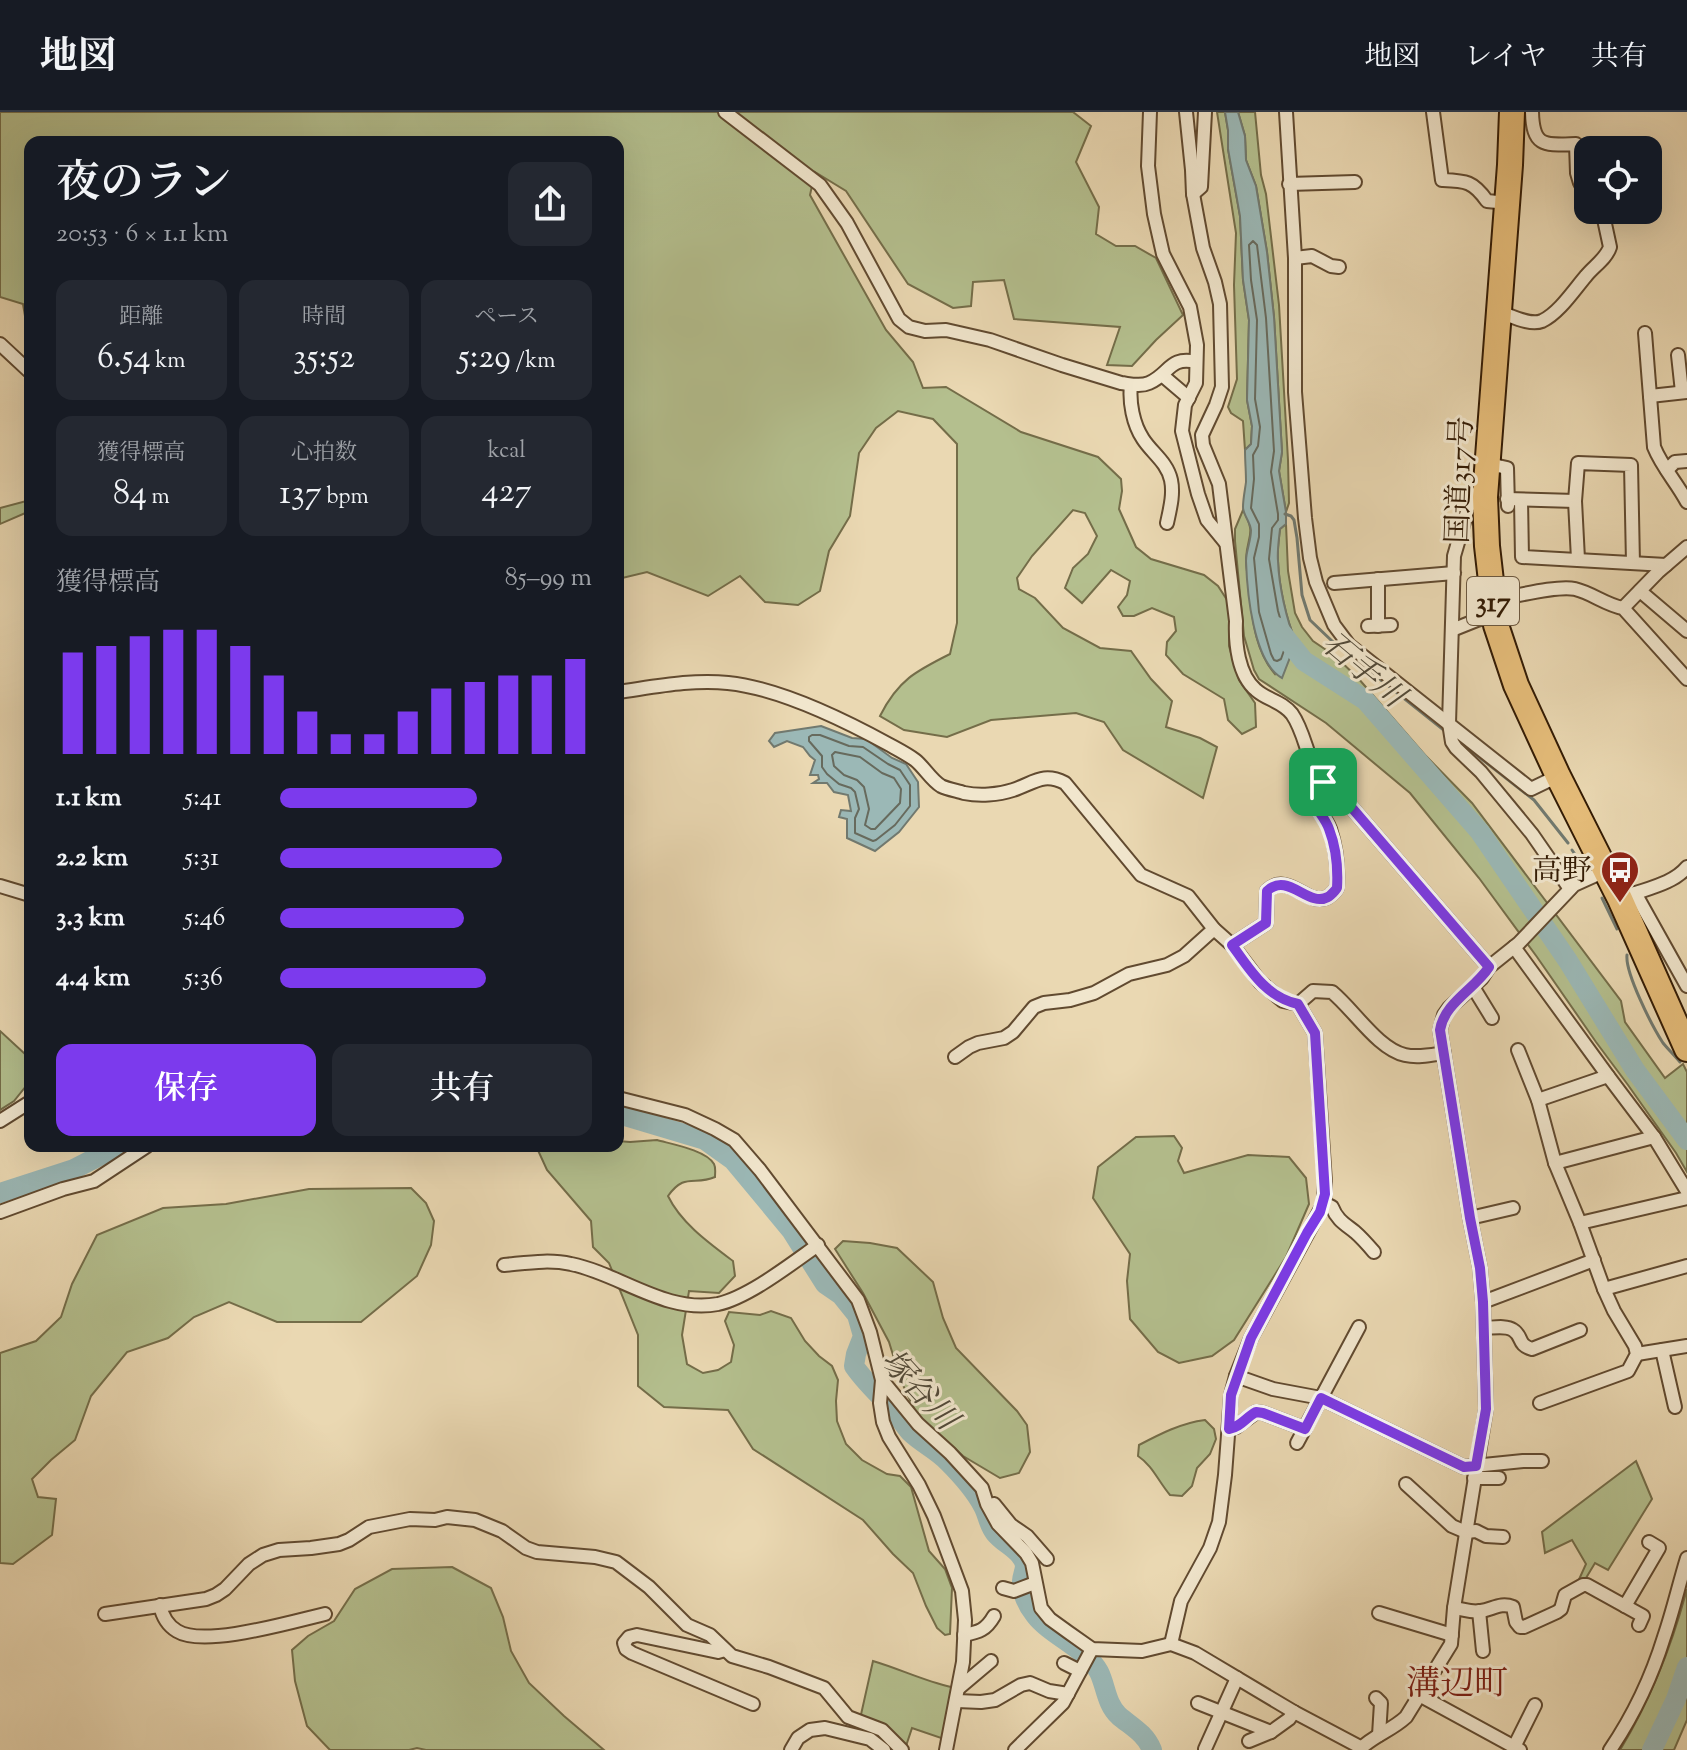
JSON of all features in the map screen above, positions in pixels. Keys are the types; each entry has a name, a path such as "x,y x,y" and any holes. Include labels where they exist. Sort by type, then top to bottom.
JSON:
{"highway":[{"name":"国道317号","path":"1512,112 1489,464 1500,499 1487,546 1494,608 1516,685 1605,871 1627,896 1687,1049"}],"street":[{"path":"725,112 820,185 847,223 899,319 909,327 976,336 1131,385 1148,384 1184,359 1196,362"},
{"path":"1150,112 1148,166 1154,214 1163,254 1190,307 1197,345 1196,383 1185,405 1182,431 1207,520 1227,545"},
{"path":"1186,112 1193,194 1203,248 1220,304 1222,387 1202,435 1203,445 1219,484 1236,621 1235,639 1244,671 1256,690 1291,712 1323,782 1346,801 1489,967"},
{"path":"1193,194 1201,187 1205,112"},
{"path":"1286,112 1295,258 1295,392 1305,518 1316,582 1334,625 1349,645 1531,789 1558,776"},
{"path":"1433,112 1442,180 1465,181 1476,186 1487,201 1508,203"},
{"path":"1532,112 1535,137 1542,142 1574,144"},
{"path":"1289,184 1355,182"},
{"path":"1500,312 1532,323 1541,322 1572,295 1608,253 1610,247 1605,224"},
{"path":"1295,258 1312,256 1339,267"},
{"path":"1645,333 1654,447 1659,461 1675,479 1687,502"},
{"path":"0,344 24,366"},
{"path":"1650,396 1685,392 1678,355"},
{"path":"1162,375 1189,398"},
{"path":"1131,385 1137,427 1143,440 1166,468 1171,481 1167,523"},
{"path":"1667,470 1675,462 1687,461"},
{"path":"1578,559 1575,501 1578,463 1631,465 1633,563"},
{"path":"1570,889 1513,810 1456,748 1449,723 1454,556 1471,498 1477,493 1500,499 1575,501"},
{"path":"1521,500 1522,557 1666,565"},
{"path":"1623,608 1687,547"},
{"path":"1334,583 1454,573"},
{"path":"1378,579 1379,626"},
{"path":"1452,630 1477,620 1494,608 1553,589 1574,589 1613,607 1623,608 1687,679"},
{"path":"1640,591 1687,631"},
{"path":"624,691 696,683 752,687 843,721 914,760 941,786 967,793 995,794 1011,791 1044,777 1055,778 1065,783 1141,875 1188,896 1260,982 1283,1001 1298,1004 1315,1033 1324,1203 1251,1338 1236,1376 1231,1395 1219,1522 1210,1548 1181,1601 1171,1644"},
{"path":"1232,945 1266,923 1267,891 1273,886 1281,884 1318,899 1328,897 1337,888 1338,874 1330,830 1311,795 1323,782"},
{"path":"1687,867 1665,883 1627,896 1687,986"},
{"path":"1064,1663 1171,1644 1195,1653 1360,1749 1370,1739 1396,1726 1421,1696 1451,1644 1486,1409 1480,1268 1441,1021 1449,1008 1482,978 1489,967 1517,945 1574,885 1605,871"},
{"path":"0,886 24,894"},
{"path":"955,1057 978,1043 1004,1038 1034,1007 1094,993 1129,974 1167,965 1184,956 1214,929"},
{"path":"1517,945 1654,1137 1687,1191"},
{"path":"1473,987 1492,1018"},
{"path":"1298,1004 1313,991 1332,992 1393,1051 1407,1056 1444,1053"},
{"path":"1518,1050 1538,1100 1555,1163 1604,1289 1637,1354 1628,1371 1540,1403"},
{"path":"1538,1100 1608,1076"},
{"path":"624,1100 685,1115 734,1140 858,1300 870,1332 882,1384 880,1403 883,1422 934,1516 964,1604 963,1662 946,1750"},
{"path":"0,1121 24,1106"},
{"path":"1555,1163 1654,1137"},
{"path":"0,1212 94,1181 138,1152"},
{"path":"1580,1223 1687,1198"},
{"path":"1324,1203 1332,1207 1333,1213 1343,1224 1374,1252"},
{"path":"1470,1218 1513,1208"},
{"path":"504,1265 545,1261 570,1263 678,1303 698,1306 739,1296 815,1247"},
{"path":"1483,1302 1594,1260"},
{"path":"1604,1289 1687,1266"},
{"path":"1297,1443 1359,1327"},
{"path":"1484,1328 1511,1329 1527,1349 1580,1330"},
{"path":"1637,1354 1687,1346"},
{"path":"1662,1350 1675,1407"},
{"path":"1236,1376 1273,1389 1321,1398 1475,1472 1499,1478"},
{"path":"882,1384 918,1424 950,1453 1011,1525 1027,1536 1047,1559"},
{"path":"1229,1429 1256,1412 1305,1429"},
{"path":"1475,1472 1529,1460 1542,1461"},
{"path":"1406,1484 1452,1526 1466,1532 1503,1537"},
{"path":"982,1488 998,1524 1032,1563 1027,1587 1086,1660"},
{"path":"105,1614 206,1599 216,1595 263,1555 279,1550 339,1544 369,1527 410,1519 447,1517 475,1520 502,1531 537,1552 616,1562 649,1587 687,1625 710,1635 732,1656 824,1688 848,1717 882,1730 902,1750"},
{"path":"1625,1606 1659,1548 1649,1542"},
{"path":"1610,1750 1624,1730 1664,1638 1687,1558"},
{"path":"1454,1608 1479,1611 1508,1604 1513,1607 1516,1622 1524,1627 1557,1612 1565,1595 1587,1585 1643,1616 1639,1625"},
{"path":"1003,1588 1027,1587"},
{"path":"160,1605 162,1614 178,1633 208,1637 243,1633 325,1614"},
{"path":"1479,1611 1483,1651"},
{"path":"1379,1613 1452,1635"},
{"path":"964,1635 980,1632 994,1616"},
{"path":"725,1650 718,1652 637,1635 629,1637 624,1643 632,1653 753,1704"},
{"path":"1015,1750 1063,1703 1086,1660"},
{"path":"959,1688 991,1661"},
{"path":"1205,1749 1237,1678"},
{"path":"957,1701 995,1700 1030,1683 1049,1691 1068,1694"},
{"path":"1421,1696 1517,1749 1535,1705"},
{"path":"1376,1698 1381,1703 1379,1735"},
{"path":"1198,1703 1271,1732"},
{"path":"1249,1741 1271,1732 1294,1712"},
{"path":"791,1750 798,1738 810,1730 825,1728 870,1739 884,1750"},
{"path":"1263,1750 1271,1732"},
{"path":"1486,1750 1495,1737"}],"green space":[{"path":"0,112 1073,112 1091,126 1076,162 1099,207 1096,234 1116,246 1135,246 1156,258 1183,315 1132,366 1107,365 1120,327 1014,319 1004,280 973,282 971,306 953,308 908,284 846,191 815,172 810,195 886,330 913,362 923,388 946,387 1021,432 1098,457 1121,479 1119,509 1136,547 1151,559 1204,575 1218,586 1229,603 1229,646 1239,680 1255,703 1256,727 1242,734 1228,720 1224,699 1183,674 1166,655 1167,642 1176,631 1174,617 1152,608 1134,616 1123,616 1118,607 1127,595 1130,581 1111,570 1082,603 1065,588 1073,568 1088,554 1097,536 1085,513 1073,510 1032,556 1017,578 1019,589 1035,598 1063,628 1100,648 1131,651 1172,701 1166,727 1217,747 1203,798 1123,750 1104,722 1076,713 991,720 947,737 904,730 880,716 901,685 950,654 957,623 957,444 933,419 898,411 876,428 859,453 850,516 829,551 820,591 798,605 765,602 740,576 708,596 647,572 624,578 624,136 24,136 24,310 23,304 0,297"},
{"path":"1217,112 1225,112 1228,130 1228,149 1240,216 1243,280 1249,320 1247,400 1252,426 1251,444 1245,450 1243,421 1228,407 1237,379 1236,233"},
{"path":"1238,112 1255,112 1261,175 1266,194 1279,305 1288,460 1289,503 1286,512 1279,471 1282,452 1267,252 1256,186 1246,160 1245,136"},
{"path":"24,502 24,514 0,524 0,508"},
{"path":"1243,510 1250,530 1246,559 1253,620 1258,643 1268,665 1275,674 1296,642 1286,613 1279,571 1280,529 1286,524 1288,571 1295,613 1302,627 1313,641 1358,678 1472,803 1621,1001 1625,1022 1665,1078 1683,1064 1687,1072 1687,1172 1537,957 1479,878 1410,793 1326,723 1259,679 1244,636 1235,541 1235,529"},
{"path":"0,1031 24,1053 24,1088 14,1101 0,1110"},
{"path":"1174,1136 1182,1148 1178,1161 1184,1173 1248,1155 1289,1157 1306,1178 1309,1204 1286,1257 1234,1340 1212,1356 1179,1363 1158,1352 1130,1319 1127,1281 1130,1254 1093,1198 1098,1167 1136,1137"},
{"path":"657,1140 696,1151 714,1164 715,1177 680,1184 668,1196 688,1224 733,1261 735,1276 719,1293 689,1291 682,1335 687,1364 703,1373 718,1370 731,1362 734,1345 725,1321 729,1312 760,1315 771,1311 791,1318 805,1341 832,1366 838,1380 837,1421 846,1444 862,1460 887,1474 900,1476 911,1487 929,1551 945,1569 952,1588 950,1634 945,1635 937,1628 913,1573 863,1520 753,1449 728,1410 664,1407 638,1386 638,1335 609,1263 593,1247 591,1221 547,1170 539,1152 624,1152 624,1142"},
{"path":"411,1188 426,1203 434,1221 431,1245 417,1276 361,1322 277,1322 229,1302 194,1317 168,1338 127,1352 91,1396 75,1440 32,1479 38,1497 56,1499 52,1535 13,1564 0,1563 0,1353 36,1341 61,1317 72,1284 97,1235 163,1208 226,1204 309,1189"},
{"path":"843,1241 897,1248 933,1282 943,1318 956,1348 1027,1425 1030,1452 1019,1473 1000,1478 963,1456 917,1415 901,1381 889,1342 835,1249"},
{"path":"1205,1420 1214,1429 1216,1439 1210,1454 1197,1468 1192,1486 1182,1496 1170,1495 1152,1469 1138,1456 1139,1445 1179,1426"},
{"path":"1636,1461 1652,1499 1608,1570 1595,1563 1583,1583 1576,1586 1586,1564 1572,1540 1545,1553 1542,1532"},
{"path":"452,1567 491,1588 503,1617 511,1651 529,1683 604,1750 330,1750 307,1726 295,1681 292,1650 308,1636 334,1621 355,1589 392,1569"},
{"path":"1687,1589 1687,1720 1674,1750 1620,1750 1659,1672"},
{"path":"873,1661 951,1687 951,1712 944,1739 912,1728 905,1749 860,1719"}],"water":[{"path":"1225,112 1238,112 1245,136 1246,160 1256,186 1267,252 1274,317 1282,452 1279,471 1286,512 1286,524 1280,529 1279,571 1286,613 1296,642 1282,678 1272,670 1258,642 1248,590 1246,561 1251,530 1243,507 1245,450 1251,444 1252,426 1247,400 1249,320 1243,280 1240,216"},
{"path":"821,726 852,738 866,739 906,764 918,782 919,807 899,832 875,851 847,838 847,819 839,817 841,810 851,811 848,795 834,792 827,783 813,783 819,779 818,775 810,775 815,760 803,747 787,741 774,747 769,741 775,733"}],"waterway":[{"path":"1285,514 1294,520 1302,595 1310,620 1445,731"},
{"name":"石手川","path":"1277,627 1304,661 1365,700 1480,832 1568,961 1635,1070 1687,1140"},
{"path":"1456,739 1534,800 1568,843"},
{"path":"1572,850 1579,860"},
{"path":"1602,898 1617,929"},
{"path":"1627,955 1630,974 1646,1012 1663,1043 1680,1062"},
{"name":"塚谷川","path":"624,1116 705,1140 733,1160 791,1230 825,1284 841,1295 857,1315 863,1336 854,1366 910,1432 944,1458 972,1489 995,1533 1024,1561 1022,1590 1032,1611 1093,1664 1115,1711 1142,1735 1152,1750"},
{"name":"塚谷川","path":"0,1193 74,1169 107,1152"},
{"name":"石手川","path":"1652,1750 1687,1667"}],"place":[{"name":"高野","path":"1620,904"}],"district":[{"name":"溝辺町","path":"1457,1682"}],"route":[{"path":"1323,782 1346,801 1489,967 1482,978 1449,1008 1441,1021 1440,1030 1483,1302 1486,1409 1476,1466 1464,1467 1321,1398 1305,1429 1256,1412 1229,1429 1231,1395 1251,1338 1320,1212 1325,1194 1315,1033 1298,1004 1283,1001 1272,993 1232,945 1266,923 1267,891 1273,886 1281,884 1318,899 1328,897 1337,888 1338,874 1330,830 1311,795 1323,782"}]}
